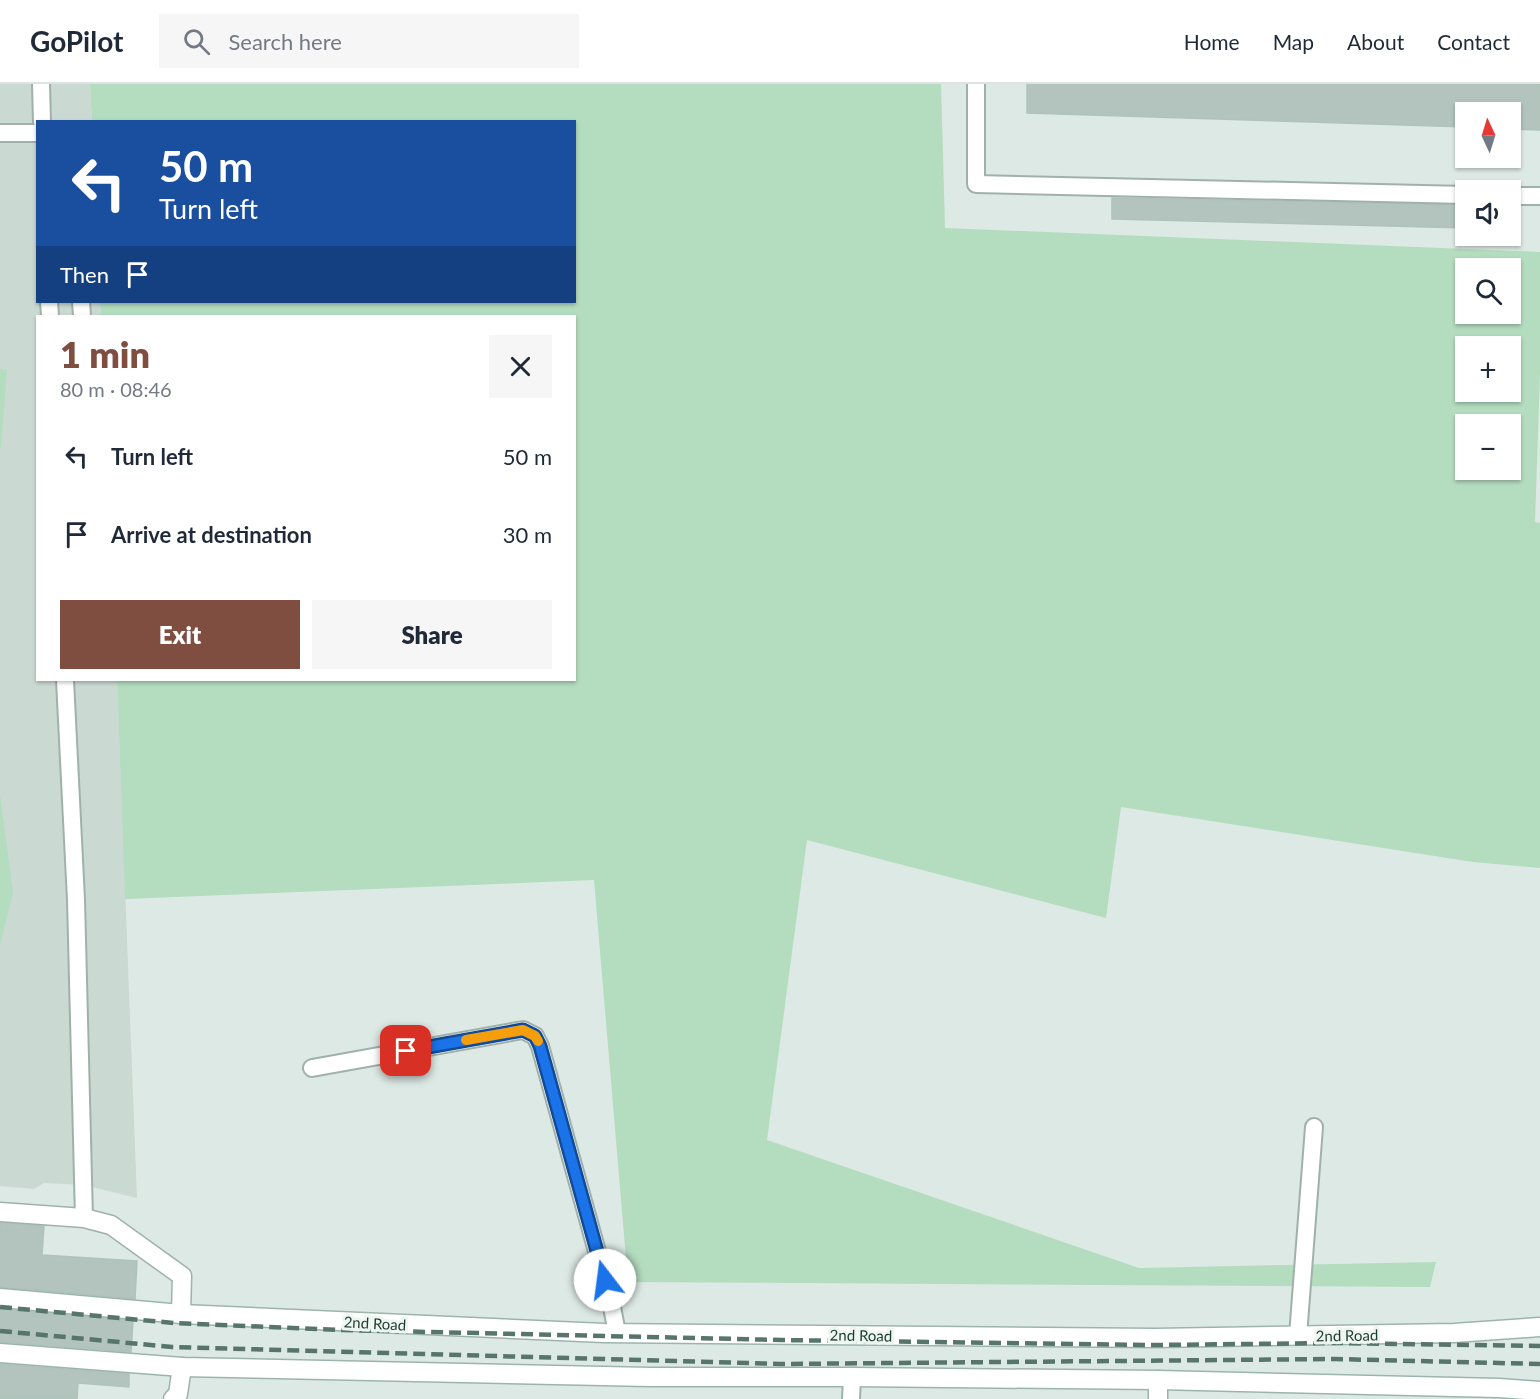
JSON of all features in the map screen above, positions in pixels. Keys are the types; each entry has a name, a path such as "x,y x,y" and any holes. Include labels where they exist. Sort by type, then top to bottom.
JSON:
{"main road":[{"path":"0,1212 84,1218 111,1225 182,1276 181,1314"},
{"name":"2nd Road","path":"0,1298 181,1314 616,1333 1155,1338 1454,1333 1540,1327"},
{"path":"0,1353 182,1367 650,1377 1158,1380 1499,1388 1540,1391"},
{"path":"173,1399 178,1394 182,1367"},
{"path":"1158,1380 1158,1399"}],"lane":[{"path":"41,84 42,120"},
{"path":"976,84 976,184 1455,195"},
{"path":"0,133 36,133"},
{"path":"1521,196 1540,196"},
{"path":"65,681 76,900 84,1218"},
{"path":"312,1068 523,1030 535,1036 540,1046 582,1193 611,1302 616,1333"},
{"path":"1298,1336 1314,1127"},
{"path":"851,1399 852,1377"}],"shaded area":[{"path":"0,84 90,84 92,120 36,120 36,303 100,303 101,315 36,315 36,681 117,681 137,1198 84,1185 44,1183 34,1189 0,1186"}],"green space":[{"path":"90,84 941,84 945,228 1540,252 1540,372 1535,522 1540,523 1540,868 1473,862 1121,807 1106,918 807,840 767,1140 1139,1268 1436,1262 1430,1287 628,1282 594,880 125,899 117,681 576,681 576,315 101,315 100,303 576,303 576,120 92,120"},
{"path":"0,369 7,370 1,448 0,447"},
{"path":"0,795 13,892 0,945"}],"building":[{"path":"1027,84 1540,84 1540,130 1521,129 1521,102 1455,102 1455,127 1027,113"},
{"path":"1112,198 1455,205 1455,228 1112,219"},
{"path":"0,1223 44,1226 42,1255 137,1261 135,1299 0,1287"},
{"path":"0,1309 133,1321 131,1352 0,1342"},
{"path":"0,1364 129,1374 129,1387 78,1383 77,1399 0,1399"}],"railway":[{"path":"0,1307 174,1323 342,1330 781,1340 1154,1345 1335,1343 1540,1346"},
{"path":"0,1331 172,1347 781,1364 1335,1359 1540,1364"}],"slow traffic":[{"path":"466,1040 523,1030 535,1036 538,1041"}],"route":[{"path":"406,1051 523,1030 535,1036 540,1046 605,1280"}]}
